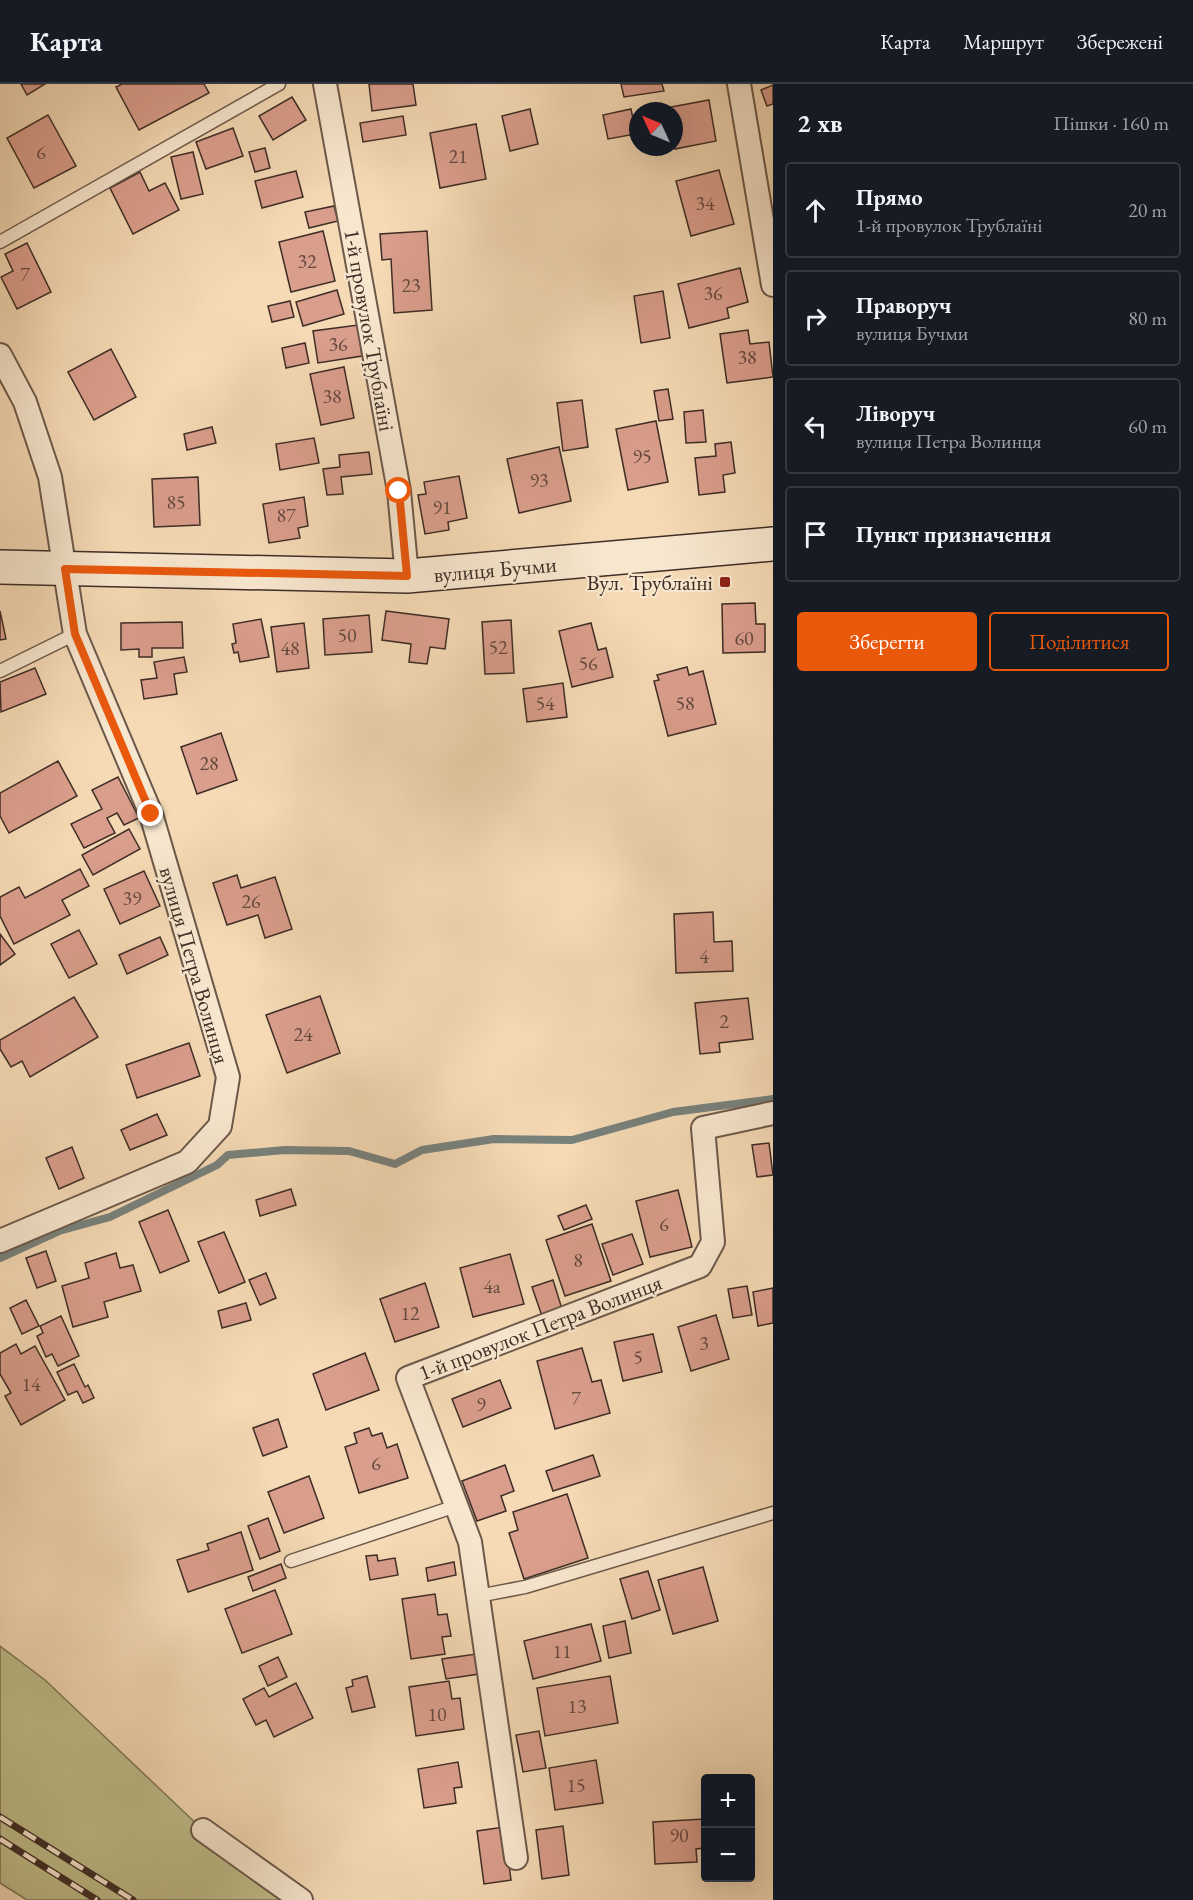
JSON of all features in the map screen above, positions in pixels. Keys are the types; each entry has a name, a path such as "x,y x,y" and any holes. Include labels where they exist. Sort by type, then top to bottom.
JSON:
{"street":[{"name":"1-й провулок Трублаїні","path":"326,84 399,491 407,576"},
{"path":"739,84 773,285"},
{"name":"вулиця Петра Волинця","path":"0,355 25,402 50,477 75,634 151,814 228,1077 220,1126 187,1162 0,1241"},
{"name":"вулиця Бучми","path":"0,567 407,576 773,544"},
{"name":"1-й провулок Петра Волинця","path":"516,1858 470,1542 408,1378 700,1266 713,1242 703,1128 773,1113"},
{"path":"203,1830 301,1900"}],"lane":[{"path":"0,242 279,84"},
{"path":"0,671 75,634"},
{"path":"291,1561 456,1506"},
{"path":"478,1596 525,1587 773,1513"}],"shaded area":[{"path":"0,1646 45,1680 203,1830 301,1900 27,1900 0,1883"}],"building":[{"path":"21,84 45,84 27,95"},
{"path":"122,84 204,84 209,93 139,130 116,87"},
{"path":"369,84 413,84 416,105 372,111"},
{"path":"621,84 662,84 664,91 624,97"},
{"path":"773,85 773,104 767,106 761,90"},
{"path":"292,97 306,120 273,140 259,116"},
{"path":"709,100 716,141 683,147 683,105"},
{"path":"530,109 538,144 510,151 502,116"},
{"path":"629,109 629,135 608,139 603,115"},
{"path":"48,115 76,166 34,188 7,138"},
{"path":"403,116 406,135 363,142 360,123"},
{"path":"476,124 486,179 440,188 430,133"},
{"path":"233,128 243,156 206,169 196,142"},
{"path":"265,148 270,168 255,172 249,152"},
{"path":"193,152 203,194 181,199 171,157"},
{"path":"719,170 734,224 691,236 676,181"},
{"path":"296,171 303,197 262,208 255,181"},
{"path":"140,172 149,191 165,183 179,210 133,234 110,188"},
{"path":"334,206 338,221 309,228 305,212"},
{"path":"323,231 335,281 291,292 279,242"},
{"path":"427,231 432,310 394,313 391,259 382,260 380,234"},
{"path":"27,243 51,292 17,309 1,277 13,271 5,254"},
{"path":"740,268 748,302 727,308 729,318 689,328 678,284"},
{"path":"337,290 344,314 303,326 296,302"},
{"path":"663,291 670,338 641,343 634,296"},
{"path":"290,301 294,317 272,322 268,306"},
{"path":"358,325 362,356 318,363 313,331"},
{"path":"748,330 750,344 769,342 773,377 727,383 720,334"},
{"path":"305,343 309,363 286,368 282,348"},
{"path":"111,349 136,397 94,420 68,372"},
{"path":"344,367 354,418 321,425 310,374"},
{"path":"668,389 673,419 659,421 654,391"},
{"path":"582,400 588,447 563,451 557,403"},
{"path":"703,410 706,442 686,443 684,412"},
{"path":"656,421 668,482 628,490 616,429"},
{"path":"212,427 216,443 187,450 184,434"},
{"path":"314,438 319,463 280,470 276,444"},
{"path":"731,442 735,473 723,475 725,492 699,495 695,458 716,456 715,444"},
{"path":"559,447 571,501 519,513 507,459"},
{"path":"369,452 372,474 341,477 343,494 327,495 323,469 340,467 339,455"},
{"path":"459,476 467,518 448,522 449,530 425,534 418,495 426,494 424,482"},
{"path":"198,477 200,525 154,527 152,479"},
{"path":"304,497 308,526 298,528 300,538 269,543 263,504"},
{"path":"755,603 756,624 765,624 765,652 723,653 722,604"},
{"path":"0,611 6,639 0,640"},
{"path":"386,611 449,619 445,649 430,647 427,664 409,662 411,644 382,640"},
{"path":"369,615 372,652 325,655 323,619"},
{"path":"261,619 269,657 240,662 238,652 234,653 232,644 236,643 233,624"},
{"path":"511,620 514,673 485,674 482,622"},
{"path":"182,622 183,648 152,648 152,657 139,657 139,649 121,650 121,623"},
{"path":"304,623 309,668 277,672 271,627"},
{"path":"591,623 598,650 606,648 613,677 572,687 559,631"},
{"path":"184,657 187,672 174,674 177,694 144,699 141,680 157,678 154,662"},
{"path":"687,667 689,675 703,671 716,724 668,736 654,681 659,680 657,675"},
{"path":"35,668 46,694 1,712 0,682"},
{"path":"563,683 567,717 527,722 523,689"},
{"path":"221,733 237,780 197,794 181,747"},
{"path":"58,761 77,796 9,833 0,816 0,793"},
{"path":"118,777 139,818 124,825 117,813 107,818 115,833 84,848 71,824 102,809 92,790"},
{"path":"129,829 140,849 93,875 82,855"},
{"path":"80,869 89,886 62,900 70,915 14,944 0,916 0,897 19,887 25,898"},
{"path":"144,871 160,906 120,924 104,889"},
{"path":"237,875 241,888 275,877 292,929 265,938 258,915 227,925 213,883"},
{"path":"713,912 714,942 732,941 733,971 676,973 674,914"},
{"path":"79,930 97,964 69,978 51,944"},
{"path":"0,934 15,954 0,965"},
{"path":"160,937 168,955 127,974 119,955"},
{"path":"320,996 340,1053 287,1073 266,1015"},
{"path":"74,997 98,1037 30,1077 22,1061 11,1067 0,1049 0,1040"},
{"path":"748,998 753,1039 719,1043 720,1052 700,1054 695,1003"},
{"path":"189,1043 200,1076 137,1098 126,1065"},
{"path":"157,1114 167,1135 130,1150 121,1130"},
{"path":"769,1143 773,1175 757,1177 752,1145"},
{"path":"72,1147 84,1178 59,1189 46,1158"},
{"path":"291,1189 296,1205 260,1216 256,1200"},
{"path":"678,1190 692,1247 650,1257 636,1201"},
{"path":"586,1205 592,1219 564,1230 558,1216"},
{"path":"168,1210 189,1261 160,1273 139,1222"},
{"path":"592,1224 611,1281 565,1296 546,1240"},
{"path":"224,1232 245,1282 219,1293 198,1242"},
{"path":"632,1234 643,1264 613,1275 602,1244"},
{"path":"46,1251 56,1281 37,1288 26,1258"},
{"path":"116,1253 120,1268 133,1265 141,1291 104,1302 108,1317 73,1327 62,1286 89,1278 85,1263"},
{"path":"510,1254 524,1304 473,1317 460,1268"},
{"path":"266,1273 276,1298 260,1305 249,1280"},
{"path":"553,1280 562,1309 542,1316 532,1287"},
{"path":"425,1283 439,1327 395,1342 380,1299"},
{"path":"747,1286 752,1315 733,1318 728,1289"},
{"path":"773,1288 773,1323 758,1326 753,1292"},
{"path":"26,1300 39,1326 22,1334 10,1308"},
{"path":"246,1303 251,1320 222,1328 218,1311"},
{"path":"716,1315 729,1359 691,1371 678,1327"},
{"path":"61,1316 79,1356 58,1366 52,1354 46,1357 37,1336 43,1333 40,1326"},
{"path":"653,1334 662,1372 623,1381 614,1342"},
{"path":"16,1344 21,1354 35,1346 65,1400 21,1425 5,1396 11,1393 0,1374 0,1353"},
{"path":"582,1348 592,1382 601,1380 610,1413 555,1429 537,1361"},
{"path":"365,1353 379,1390 326,1410 313,1374"},
{"path":"74,1364 85,1387 88,1385 94,1398 83,1403 77,1391 68,1395 57,1372"},
{"path":"500,1380 511,1408 463,1427 452,1399"},
{"path":"278,1419 287,1447 263,1456 253,1428"},
{"path":"369,1428 372,1436 382,1433 387,1448 397,1444 408,1478 359,1493 345,1447 357,1443 354,1433"},
{"path":"593,1455 600,1476 553,1491 546,1471"},
{"path":"505,1465 514,1491 501,1496 506,1511 477,1521 462,1481"},
{"path":"309,1476 324,1518 284,1533 268,1492"},
{"path":"567,1494 588,1558 524,1579 509,1533 518,1530 513,1512"},
{"path":"268,1518 280,1551 260,1559 248,1526"},
{"path":"241,1532 253,1570 188,1592 177,1560 209,1550 207,1544"},
{"path":"377,1555 378,1561 395,1558 398,1575 370,1580 366,1556"},
{"path":"454,1562 456,1575 428,1581 426,1568"},
{"path":"281,1564 286,1578 253,1591 248,1577"},
{"path":"703,1567 718,1621 673,1634 658,1580"},
{"path":"648,1571 660,1610 632,1619 620,1579"},
{"path":"275,1590 292,1634 242,1653 225,1609"},
{"path":"435,1594 438,1615 447,1614 451,1636 442,1637 445,1654 411,1659 402,1599"},
{"path":"625,1621 631,1653 609,1658 603,1626"},
{"path":"591,1624 601,1661 533,1679 524,1641"},
{"path":"476,1654 479,1674 446,1679 442,1659"},
{"path":"278,1657 287,1677 268,1686 259,1666"},
{"path":"367,1676 375,1707 352,1712 346,1688 353,1686 352,1680"},
{"path":"610,1676 618,1723 545,1736 537,1688"},
{"path":"449,1681 452,1699 460,1698 464,1729 416,1736 409,1687"},
{"path":"296,1683 313,1718 274,1737 266,1720 256,1725 243,1699 264,1688 269,1697"},
{"path":"539,1731 546,1768 523,1772 516,1735"},
{"path":"596,1760 603,1803 555,1810 549,1768"},
{"path":"458,1762 462,1787 454,1788 456,1803 424,1808 418,1769"},
{"path":"701,1819 701,1848 696,1849 697,1862 655,1864 653,1822"},
{"path":"563,1826 569,1875 542,1879 536,1830"},
{"path":"504,1827 511,1880 484,1884 477,1831"}],"waterway":[{"path":"0,1258 59,1231 110,1217 217,1165 228,1155 285,1150 349,1151 395,1164 422,1150 494,1139 572,1140 673,1112 773,1099"}],"railway":[{"path":"0,1817 133,1900"},
{"path":"0,1839 97,1900"}],"place":[{"name":"Вул. Трублаїні","path":"725,582"}],"route":[{"path":"151,814 75,634 65,569 407,576 399,491"}]}
